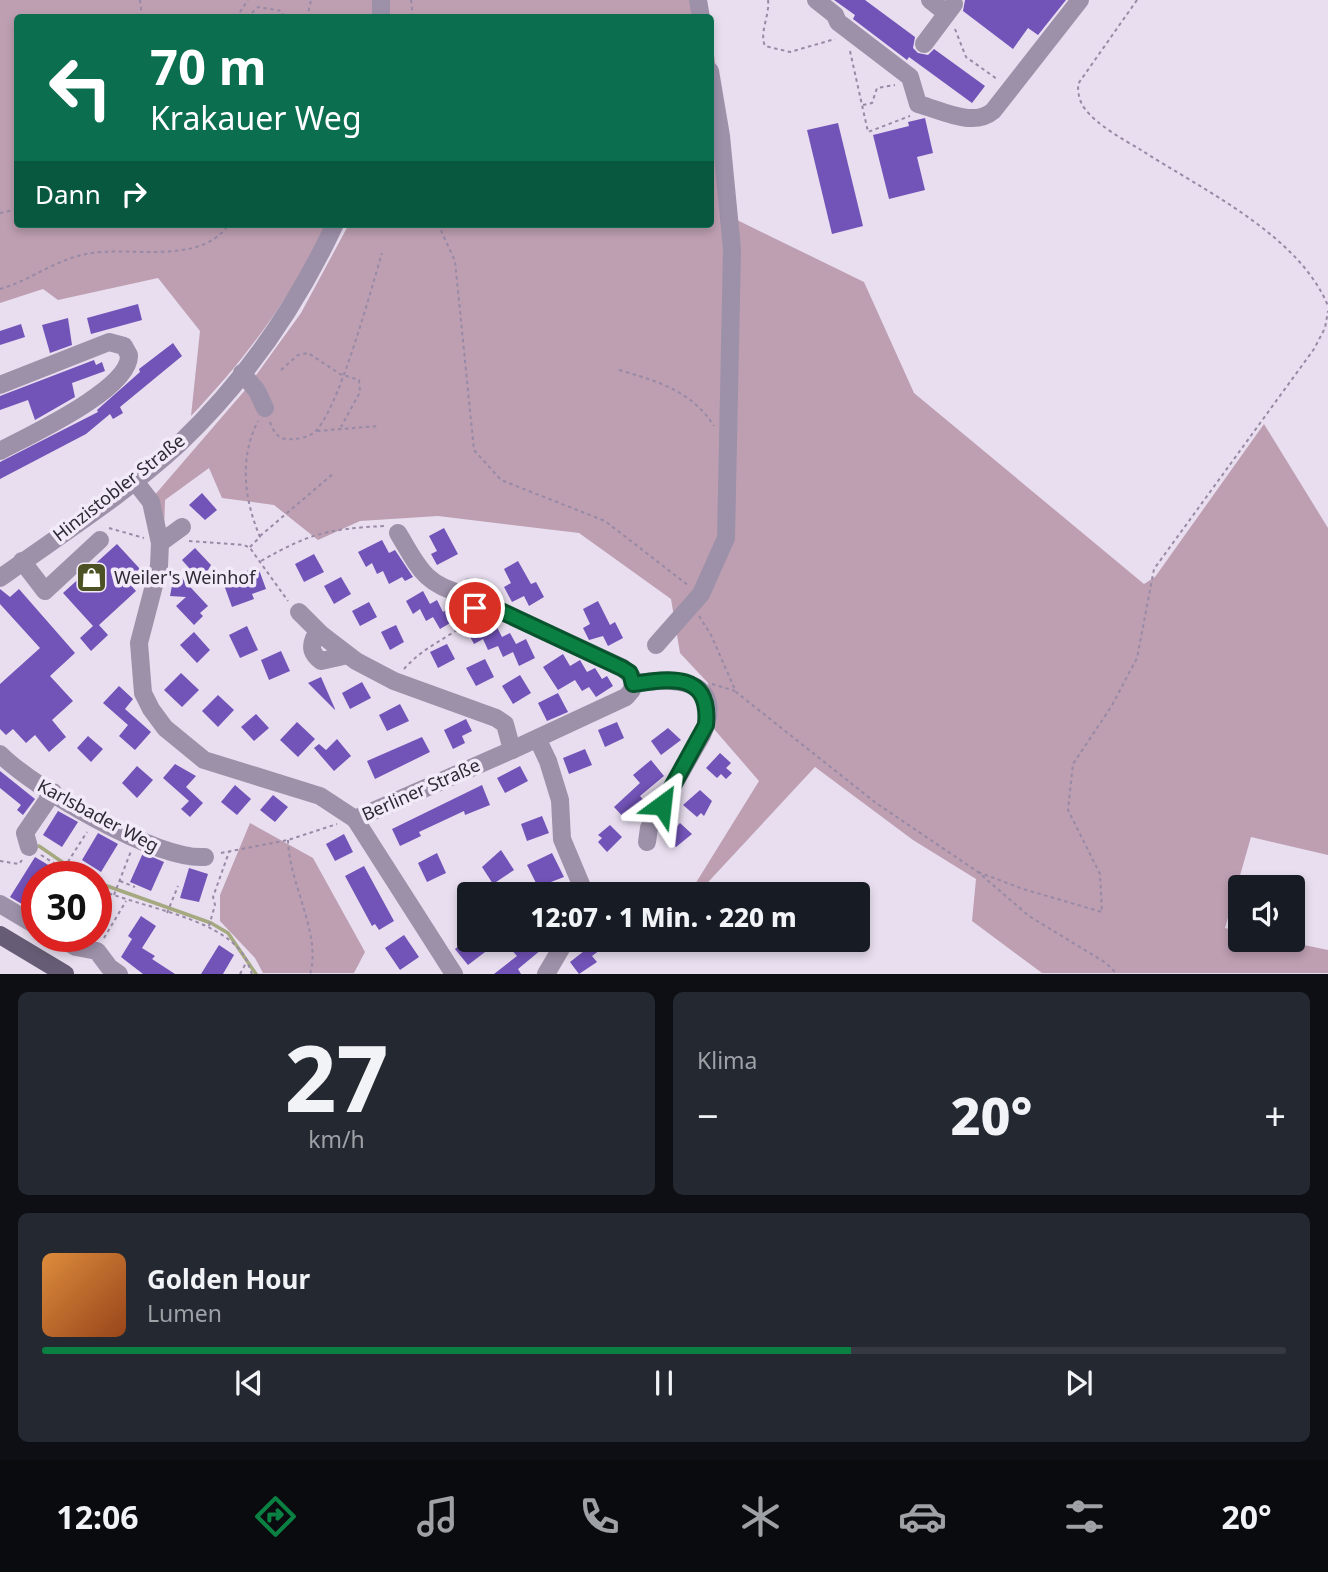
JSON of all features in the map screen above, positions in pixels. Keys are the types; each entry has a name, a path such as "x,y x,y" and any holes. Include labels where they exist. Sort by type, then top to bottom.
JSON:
{"main road":[{"path":"0,934 65,974"}],"street":[{"path":"816,0 835,15 838,22 911,78 918,104 974,120 984,118 1080,0"},
{"path":"924,44 947,12 930,0"},
{"path":"656,645 697,600 726,538 732,248 722,136 714,93"},
{"name":"Hinzistobler Straße","path":"0,578 134,480 179,443 242,373 280,323 333,228"},
{"path":"0,385 109,342 119,344 129,355 125,369 106,388 71,413 0,451"},
{"path":"242,373 257,391 265,408"},
{"name":"Berliner Straße","path":"134,480 151,502 160,543 159,566 139,643 143,693 165,729 204,760 320,796 355,819 538,740 626,697 633,684"},
{"path":"160,543 182,527"},
{"path":"22,562 45,591 104,533"},
{"path":"398,533 429,580 440,588 464,594 470,587 479,587 488,595 490,606 622,668 630,673 633,684 663,679 684,681 702,695 707,710 706,725 649,828 647,842"},
{"path":"299,612 322,635 314,638 314,656 321,661 348,655 394,681 496,718 505,724 512,750"},
{"path":"538,740 548,761 560,800 562,839 580,882"},
{"name":"Karlsbader Weg","path":"0,754 32,782 95,818 187,858 205,857"},
{"path":"29,847 25,833 53,792"},
{"path":"355,819 454,974"},
{"path":"0,903 21,916"},
{"path":"98,952 111,971"},
{"path":"546,974 559,952"}],"path":[{"path":"768,0 770,14 762,38 765,46 790,51 836,39 843,44"},
{"path":"1138,0 1078,84 1078,97 1086,110 1130,144 1235,210 1290,251 1307,268 1328,306"},
{"path":"251,14 258,7 282,11 283,14"},
{"path":"947,12 966,57 1009,88"},
{"path":"849,49 869,132 910,117 918,104"},
{"path":"862,105 872,103 877,89 895,85 904,73"},
{"path":"0,289 86,254 128,250 183,251 223,233 226,228"},
{"path":"441,228 455,261 474,450 501,480 605,521 697,600 736,692"},
{"path":"316,431 344,375 382,253"},
{"path":"978,872 1023,889 1102,912 1100,874 1068,810 1073,764 1111,707 1137,658 1154,569 1314,349 1325,328 1328,311"},
{"path":"281,370 304,353 317,356 344,375 359,380 361,386 341,428"},
{"path":"619,370 670,385 705,411 728,448"},
{"path":"265,408 274,433 282,439 301,438 316,431 378,426"},
{"path":"260,537 247,495 245,459 250,437 265,408"},
{"path":"250,548 334,473"},
{"path":"260,561 304,537 335,529 384,526 398,533"},
{"path":"104,533 160,543"},
{"path":"194,542 244,545 250,548 287,601 299,612"},
{"path":"394,681 417,655 436,640 453,635 468,621"},
{"path":"702,695 714,682 736,692 876,803 978,872 1029,916 1106,963 1117,974"},
{"path":"69,861 95,818"},
{"path":"205,857 288,840 355,819"},
{"path":"136,837 114,896 209,928 227,938 252,974"},
{"path":"288,840 300,903 315,946 310,974"},
{"path":"0,861 19,864 29,847 51,861"},
{"path":"209,928 214,914 213,897 229,851"},
{"path":"75,852 80,855"},
{"path":"118,880 135,887"},
{"path":"167,913 178,886"},
{"path":"112,925 128,900"},
{"path":"240,974 246,962"}],"shaded area":[{"path":"0,0 705,0 707,14 14,14 14,228 326,228 267,325 191,416 200,331 158,278 58,300 43,289 0,303"},
{"path":"714,55 737,220 864,282 914,393 1144,584 1155,577 1264,424 1328,528 1328,855 1251,837 1240,875 1228,875 1228,918 1225,928 1228,929 1228,952 1305,952 1305,945 1328,950 1328,973 1042,973 972,921 976,879 913,840 815,767 708,882 696,882 759,781 714,729 708,683 680,653 671,599 579,533 438,516 360,521 318,540 274,505 222,498 209,468 165,500 164,532 153,497 246,389 301,313 347,228 714,228"},
{"path":"250,823 313,858 365,952 354,973 263,973 255,958 220,921 220,895"}],"building":[{"path":"834,0 865,0 915,37 913,48 918,53 928,55 934,49 985,86 972,103 909,57 907,60 853,19 855,15"},
{"path":"965,0 1066,0 1038,35 1028,28 1013,49 963,11"},
{"path":"925,118 933,153 917,157 925,190 889,199 873,135 909,126 908,122"},
{"path":"838,123 863,226 832,234 807,130"},
{"path":"138,304 142,320 91,334 87,318"},
{"path":"68,318 72,345 50,353 42,325"},
{"path":"21,324 25,337 0,345 0,331"},
{"path":"173,343 182,356 120,407 123,413 113,419 110,414 86,434 0,479 0,462 98,412 97,410 140,372 139,369"},
{"path":"94,360 96,365 102,362 105,371 72,383 75,397 35,420 28,400 0,410 0,396"},
{"path":"202,493 217,510 205,520 189,505"},
{"path":"444,528 458,554 437,565 431,554 437,551 429,536"},
{"path":"382,540 389,553 395,550 413,577 405,581 402,577 389,584 383,571 377,574 372,563 366,567 358,552"},
{"path":"117,544 140,569 126,580 136,591 99,625 108,635 91,651 80,638 93,626 63,593"},
{"path":"195,548 211,565 205,575 197,577 182,560"},
{"path":"314,554 324,572 304,582 295,564"},
{"path":"518,561 531,584 536,582 544,597 529,606 524,596 512,602 504,587 511,583 504,569"},
{"path":"258,567 266,589 252,594 254,599 232,607 224,585 242,578 241,573"},
{"path":"174,575 180,576 208,606 200,613 203,616 194,625 176,606 186,597 170,596"},
{"path":"341,577 351,594 334,604 324,586"},
{"path":"0,589 10,597 19,589 75,653 50,676 73,701 52,720 66,737 49,752 35,735 26,743 13,729 6,735 0,729 0,684 40,648 0,604"},
{"path":"423,591 430,604 437,600 443,612 451,608 457,619 440,629 433,617 426,621 420,609 413,614 406,601"},
{"path":"598,601 610,625 615,622 623,638 608,646 603,636 589,640 583,628 590,624 583,609"},
{"path":"369,602 377,617 360,626 352,611"},
{"path":"483,623 487,630 496,625 502,637 510,633 516,644 526,639 535,658 519,666 513,652 503,657 498,646 488,650 483,639 474,644 467,631"},
{"path":"396,625 404,642 390,650 381,632"},
{"path":"247,626 258,650 240,658 229,635"},
{"path":"194,632 210,650 197,663 180,645"},
{"path":"447,644 455,659 438,668 430,652"},
{"path":"281,651 290,671 269,680 261,660"},
{"path":"563,654 570,666 580,660 587,672 595,668 602,679 607,676 613,686 596,697 589,687 582,691 575,680 558,690 543,667"},
{"path":"485,659 494,677 476,686 466,668"},
{"path":"181,673 199,690 182,707 164,690"},
{"path":"520,675 531,693 513,704 502,686"},
{"path":"321,677 335,709 335,710 308,683"},
{"path":"362,682 371,698 350,709 342,693"},
{"path":"119,686 133,699 125,709 151,732 135,750 119,736 128,725 103,703"},
{"path":"558,693 568,712 547,721 538,703"},
{"path":"218,695 234,710 218,727 202,711"},
{"path":"400,704 409,721 387,731 379,715"},
{"path":"256,714 269,728 254,741 241,727"},
{"path":"466,719 472,731 462,736 465,743 453,749 444,730"},
{"path":"297,722 315,739 298,757 280,740"},
{"path":"617,722 624,738 605,747 598,730"},
{"path":"668,728 681,740 661,755 651,741"},
{"path":"88,736 103,749 91,762 77,748"},
{"path":"422,737 430,752 375,779 367,761"},
{"path":"337,739 351,756 334,771 314,748 319,744 326,750"},
{"path":"585,749 592,765 569,774 563,758"},
{"path":"720,753 731,763 726,768 732,773 726,779 721,774 717,778 706,768"},
{"path":"651,760 664,776 640,796 647,804 626,820 614,807 640,783 633,775"},
{"path":"175,764 196,776 186,787 203,803 190,817 181,809 189,801 163,778"},
{"path":"137,766 153,780 137,798 122,783"},
{"path":"520,766 528,781 505,793 497,778"},
{"path":"0,771 35,799 23,815 17,810 21,805 0,788"},
{"path":"235,785 251,799 237,815 221,802"},
{"path":"482,785 490,805 465,815 464,811 419,832 421,836 400,846 392,829"},
{"path":"700,790 712,801 704,816 701,813 697,817 683,805"},
{"path":"273,795 288,807 275,822 260,810"},
{"path":"58,811 78,822 62,847 43,835"},
{"path":"542,816 549,833 527,841 521,824"},
{"path":"680,823 692,834 676,847 662,834 668,827 672,832"},
{"path":"610,825 622,837 607,852 598,842 602,838 598,835"},
{"path":"98,833 118,844 108,861 82,860"},
{"path":"344,834 353,852 335,861 326,844"},
{"path":"501,850 514,870 492,882 482,867"},
{"path":"143,853 164,862 151,891 130,882"},
{"path":"437,853 446,873 427,882 418,863"},
{"path":"552,853 564,877 551,882 536,882 527,865"},
{"path":"364,866 394,921 379,930 375,924 372,926 345,876"},
{"path":"189,868 208,874 199,902 180,898"},
{"path":"21,879 21,904 10,897"},
{"path":"141,916 156,926 142,948 155,956 152,959 175,974 143,974 121,957 132,939 128,936"},
{"path":"404,935 419,957 400,970 385,948"},
{"path":"219,945 234,955 223,974 201,974"},
{"path":"457,952 485,952 468,965"},
{"path":"513,952 539,952 518,969 521,974 494,974 517,956"},
{"path":"583,952 597,952 592,956 597,962 579,974 570,962"}],"waterway":[{"path":"39,846 61,861"},
{"path":"112,888 211,923 228,933 256,974"}],"place":[{"name":"Weiler's Weinhof","path":"91,578"}],"route":[{"path":"475,608 490,606 622,668 630,673 633,684 663,679 684,681 695,687 705,702 706,725 662,805"}]}
